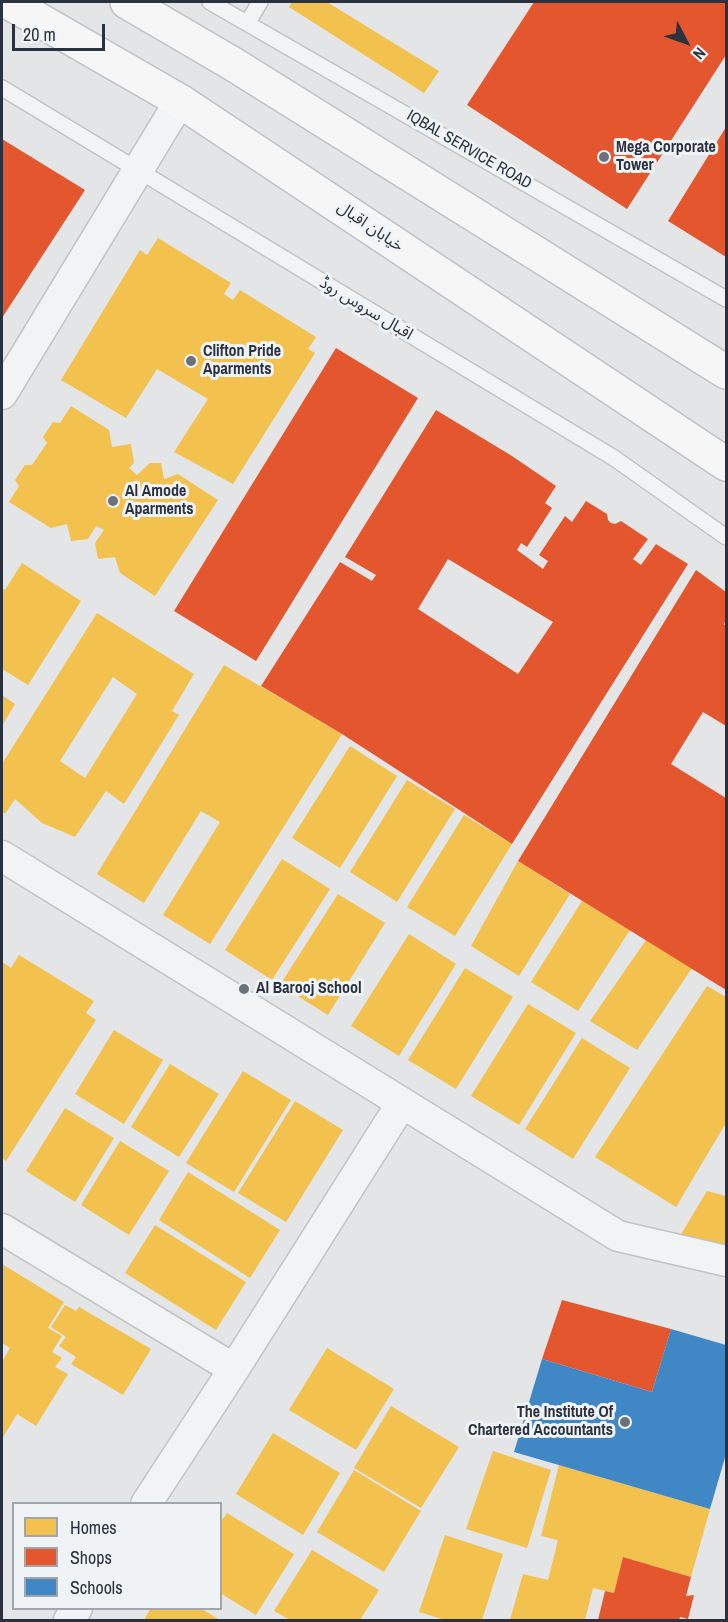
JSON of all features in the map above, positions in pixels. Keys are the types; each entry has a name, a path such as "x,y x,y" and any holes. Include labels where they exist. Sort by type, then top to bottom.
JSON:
{"main road":[{"name":"خیابان اقبال","path":"8,2 180,101 726,464"},
{"path":"128,2 233,64 726,372"}],"street":[{"path":"2,394 180,101"},
{"path":"2,856 618,1236 726,1261"},
{"path":"147,1502 234,1369 402,1103"},
{"path":"2,1229 234,1369"}],"lane":[{"name":"IQBAL SERVICE ROAD","path":"210,2 726,299"},
{"path":"248,22 260,2"},
{"name":"اقبال سروس روڈ","path":"2,88 614,458 726,537"}],"building: Homes":[{"path":"292,2 327,2 439,71 424,93 289,7"},
{"name":"Clifton Pride Aparments","path":"158,238 231,283 224,294 233,300 240,290 316,337 308,349 315,353 233,484 174,452 208,399 157,369 126,418 61,380 140,250 147,255"},
{"name":"Al Amode Aparments","path":"71,406 109,430 112,447 131,444 134,463 129,468 137,475 150,463 161,463 164,479 178,474 218,500 155,596 120,573 115,557 98,559 95,543 104,530 96,526 88,539 71,541 67,524 51,528 9,502 19,486 15,480 25,465 32,465 47,443 43,437 53,422 60,423"},
{"path":"22,563 81,601 28,685 2,669 2,588 5,590"},
{"path":"97,613 194,674 172,711 179,715 124,804 106,791 75,837 42,823 15,799 5,814 2,811 2,764","holes":["113,677 137,694 85,778 60,761"]},
{"path":"224,665 342,734 210,944 163,915 220,822 201,811 144,903 97,874"},
{"path":"2,695 15,704 2,726"},
{"path":"350,746 397,776 340,868 292,838"},
{"path":"407,780 455,809 397,902 350,872"},
{"path":"464,815 512,844 455,936 407,907"},
{"path":"282,859 330,889 272,980 225,950"},
{"path":"518,861 570,894 519,976 471,946"},
{"path":"338,894 385,923 328,1015 280,985"},
{"path":"582,901 630,930 578,1011 531,982"},
{"path":"409,934 456,964 399,1056 351,1026"},
{"path":"646,940 692,968 637,1050 590,1021"},
{"path":"19,955 94,1001 86,1013 96,1020 6,1161 2,1158 2,962 11,968"},
{"path":"465,968 513,997 456,1089 408,1060"},
{"path":"707,986 726,997 726,1123 676,1207 595,1157"},
{"path":"528,1004 576,1033 519,1125 471,1096"},
{"path":"114,1030 163,1060 124,1124 75,1094"},
{"path":"582,1038 630,1068 573,1159 525,1129"},
{"path":"170,1064 219,1094 179,1157 131,1127"},
{"path":"243,1071 291,1100 234,1192 186,1163"},
{"path":"295,1101 343,1130 286,1222 238,1193"},
{"path":"65,1108 114,1138 75,1202 26,1171"},
{"path":"120,1141 169,1171 129,1235 81,1205"},
{"path":"188,1172 280,1230 250,1278 159,1220"},
{"path":"707,1191 726,1196 726,1250 680,1236"},
{"path":"155,1225 246,1282 216,1330 125,1273"},
{"path":"2,1264 64,1302 48,1328 62,1336 52,1352 62,1358 55,1367 68,1374 36,1426 17,1414 2,1439 2,1362 10,1348 2,1343"},
{"path":"65,1305 76,1311 79,1307 151,1349 123,1395 71,1364 76,1357 59,1346 66,1337 51,1327"},
{"path":"327,1348 394,1389 356,1450 289,1410"},
{"path":"391,1406 459,1447 421,1508 354,1468"},
{"path":"273,1433 340,1473 303,1535 236,1494"},
{"path":"493,1451 551,1470 527,1548 466,1529"},
{"path":"559,1465 710,1509 691,1577 623,1557 614,1593 593,1588 585,1620 510,1620 523,1574 548,1580 558,1540 541,1536"},
{"path":"354,1470 421,1511 384,1572 317,1532"},
{"path":"227,1513 294,1554 256,1615 222,1594 222,1520"},
{"path":"445,1535 503,1554 482,1620 445,1620 419,1612"},
{"path":"312,1550 379,1590 360,1620 290,1620 274,1611"},
{"path":"150,1610 203,1610 220,1620 144,1620"}],"building: Shops":[{"name":"Mega Corporate Tower","path":"534,2 726,2 726,55 627,209 467,105"},
{"path":"726,127 726,257 668,221"},
{"path":"2,139 85,190 2,318"},
{"path":"336,348 418,398 256,661 174,611"},
{"path":"436,410 512,456 556,486 545,503 552,508 527,547 521,543 517,550 543,569 548,561 539,555 565,516 572,522 586,501 607,514 611,523 621,521 648,539 633,559 641,565 656,544 688,564 512,844 342,734 261,686 340,562 372,581 376,575 345,557","holes":["448,559 553,622 518,674 418,609"]},
{"path":"696,570 726,592 724,624 726,626 726,726 703,712 671,764 726,798 726,990 518,861"},
{"path":"562,1300 671,1329 652,1392 542,1359"},
{"path":"623,1557 691,1577 686,1596 694,1595 688,1619 680,1617 679,1620 598,1620 605,1591 614,1593"}],"building: Schools":[{"name":"The Institute Of Chartered Accountants","path":"671,1329 726,1345 726,1454 710,1509 514,1452 542,1359 652,1392"}],"place":[{"name":"Mega Corporate Tower","path":"604,157"},
{"name":"Clifton Pride Aparments","path":"191,361"},
{"name":"Al Amode Aparments","path":"113,501"},
{"name":"Al Barooj School","path":"244,989"},
{"name":"The Institute Of Chartered Accountants","path":"625,1422"}]}
